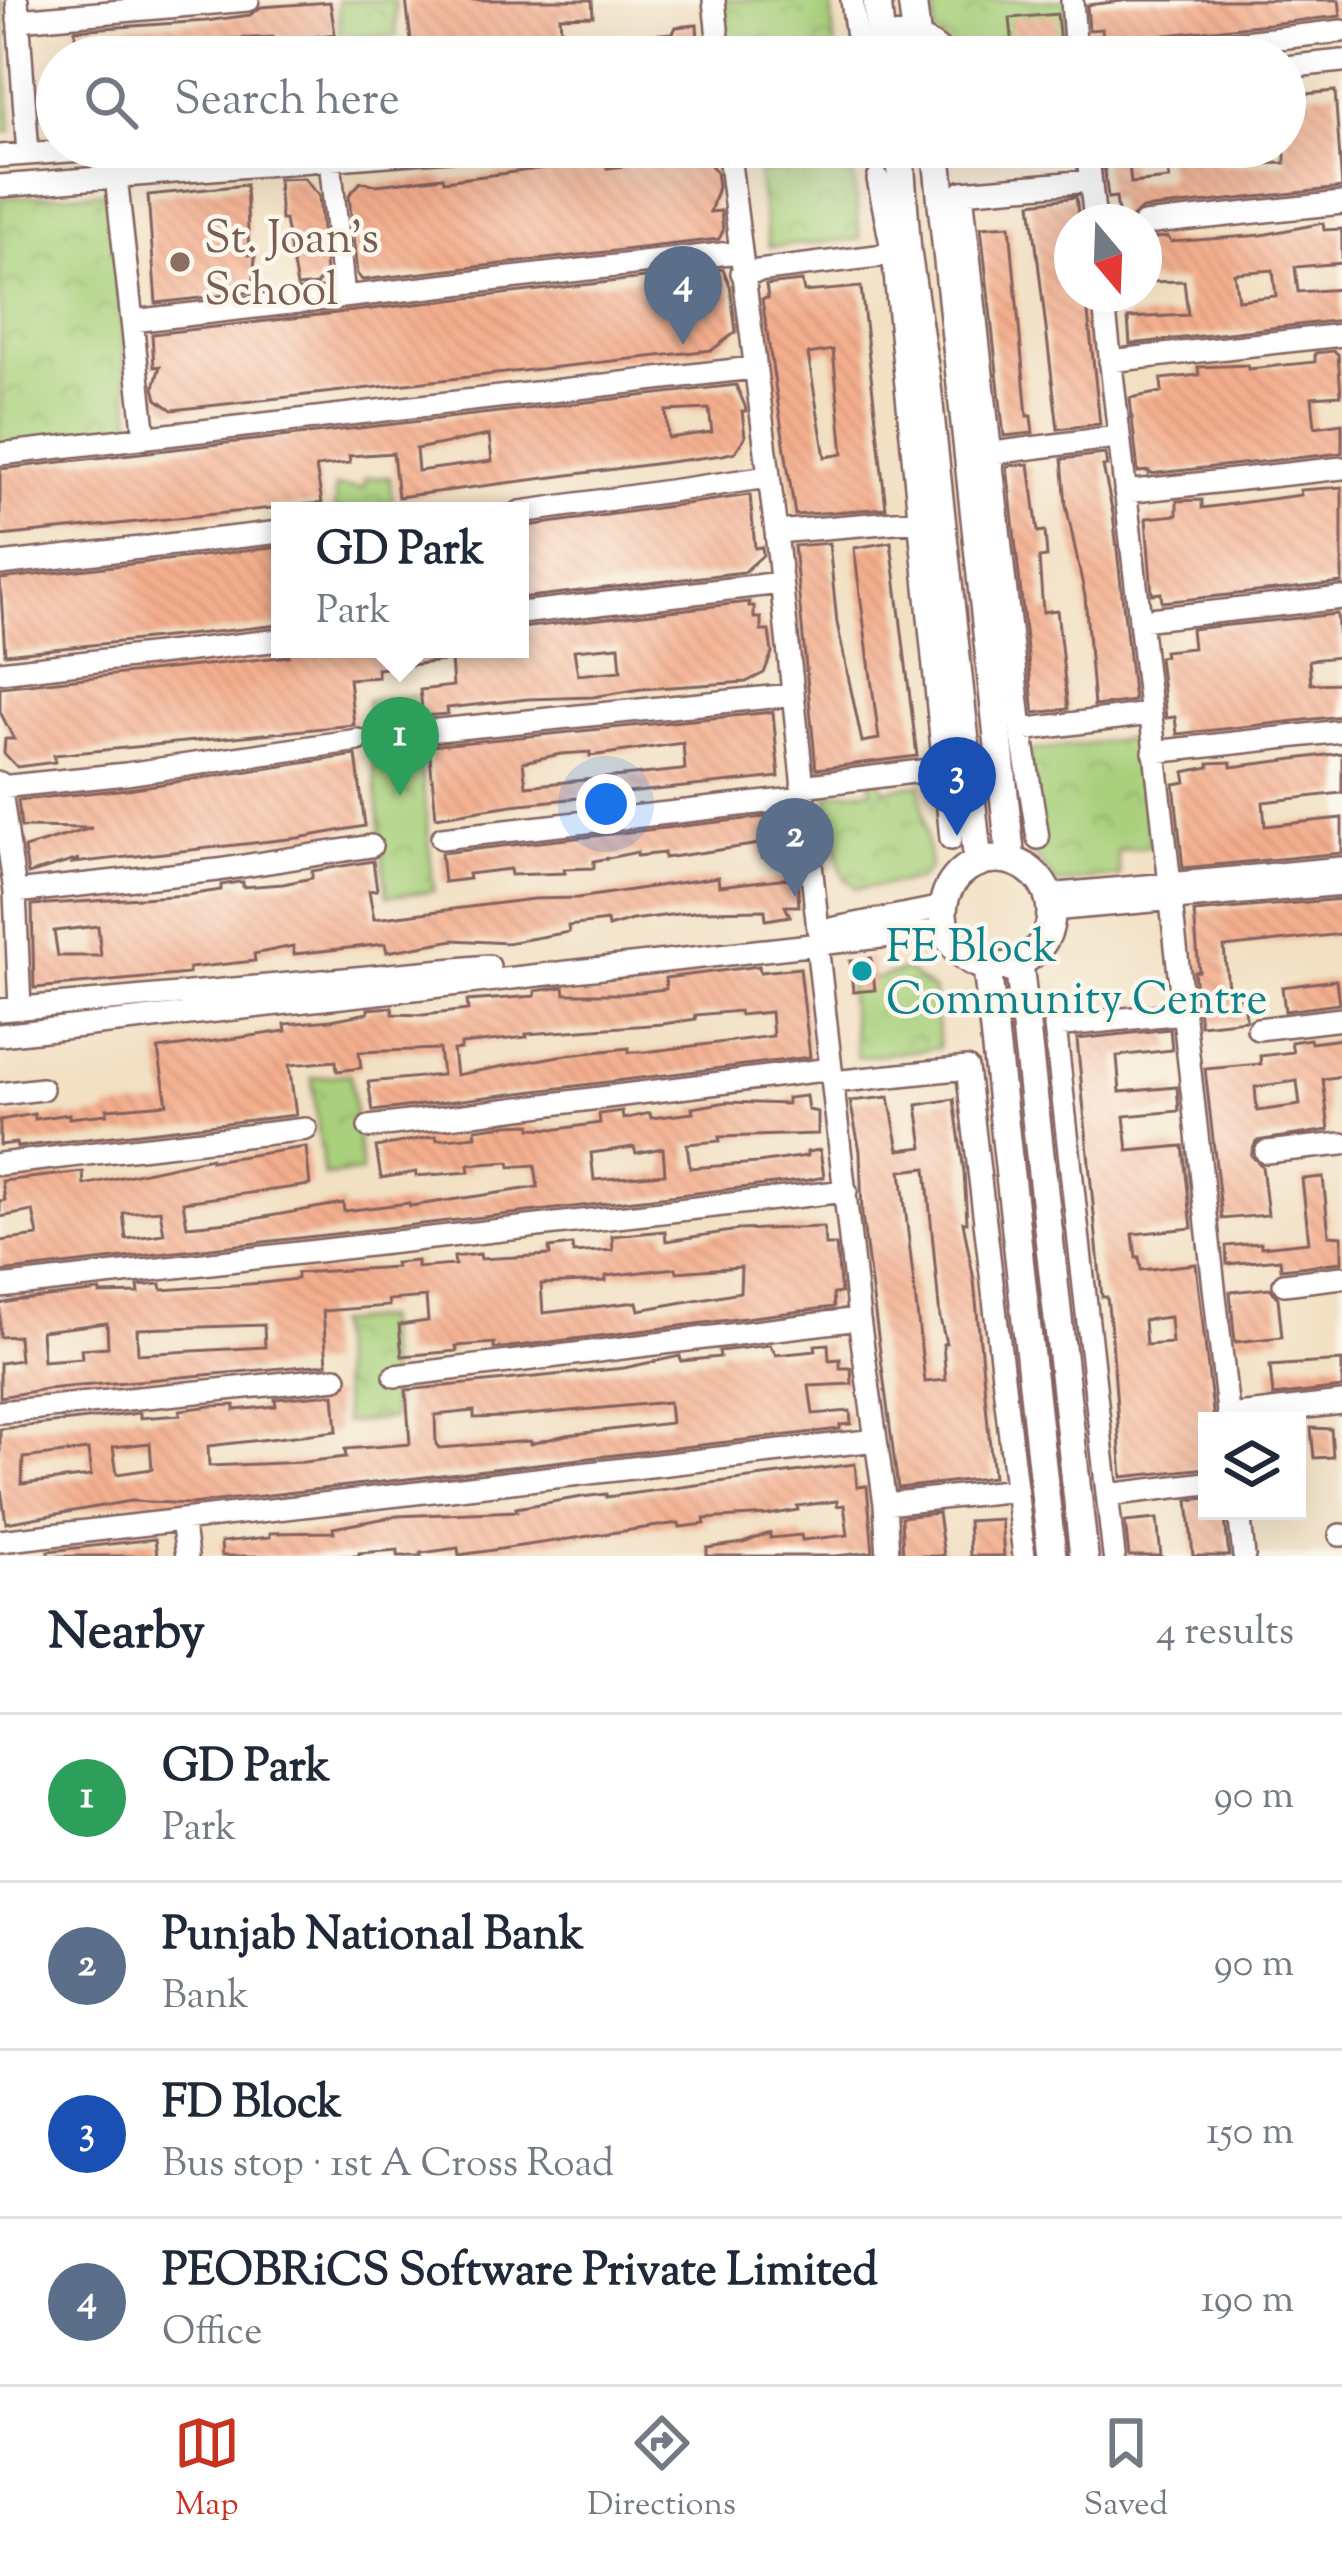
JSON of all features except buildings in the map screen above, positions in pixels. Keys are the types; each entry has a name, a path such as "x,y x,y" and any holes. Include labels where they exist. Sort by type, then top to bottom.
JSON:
{"main road":[{"path":"869,36 877,0"},
{"path":"912,0 916,36"},
{"path":"901,168 978,863"},
{"path":"938,168 1011,861"},
{"path":"1011,861 1028,869 1049,903 1042,943 1018,963 987,967 961,954 944,919 950,886 978,863 1011,861"},
{"path":"1018,963 1084,1556"},
{"path":"987,967 1052,1556"}],"street":[{"path":"28,154 17,10 248,0"},
{"path":"715,0 719,36"},
{"path":"852,0 864,36"},
{"path":"1072,0 1075,36"},
{"path":"1301,36 1342,31"},
{"path":"1306,65 1342,61"},
{"path":"0,156 36,153"},
{"path":"0,186 116,177 162,168"},
{"path":"331,168 344,297"},
{"path":"730,168 782,583 832,1076 888,1556"},
{"path":"1089,168 1093,204"},
{"path":"116,177 145,438"},
{"path":"878,178 892,254 951,839"},
{"path":"1038,838 962,192 1090,181"},
{"path":"1162,222 1342,203"},
{"path":"132,321 741,262 892,254"},
{"path":"1105,312 1227,1412"},
{"path":"1110,361 1342,335"},
{"path":"0,454 753,368"},
{"path":"993,453 1118,437"},
{"path":"1125,492 1342,468"},
{"path":"529,511 769,477"},
{"path":"776,532 919,520"},
{"path":"0,564 271,533"},
{"path":"529,612 782,583"},
{"path":"1139,620 1342,598"},
{"path":"0,672 271,641"},
{"path":"428,731 791,695"},
{"path":"1022,730 1150,714"},
{"path":"1154,752 1342,731"},
{"path":"113,1011 10,1009 15,892 0,786 358,740"},
{"path":"442,838 802,792 945,768"},
{"path":"15,892 218,870 371,846"},
{"path":"1253,885 1342,868"},
{"path":"1049,903 1253,885 1342,884"},
{"path":"0,1035 113,1011 746,945 944,919"},
{"path":"1114,1556 1054,1026 1183,1013"},
{"path":"1258,1029 1342,1018"},
{"path":"369,1127 832,1076 968,1068 1024,1556"},
{"path":"0,1094 42,1088"},
{"path":"0,1164 306,1129"},
{"path":"1266,1152 1342,1144"},
{"path":"0,1287 846,1191"},
{"path":"1284,1284 1342,1276"},
{"path":"395,1376 859,1318"},
{"path":"0,1412 336,1378"},
{"path":"1278,1412 1342,1403"},
{"path":"0,1541 876,1440"},
{"path":"1107,1495 1198,1485"},
{"path":"885,1504 1016,1490"},
{"path":"182,1520 187,1556"},
{"path":"1240,1520 1244,1556"}],"green space":[{"path":"0,0 4,3 11,132 0,132"},
{"path":"338,0 395,0 396,36 340,36"},
{"path":"722,0 831,0 834,36 725,36"},
{"path":"934,0 1068,0 1070,36 938,36"},
{"path":"852,168 860,239 769,247 758,173"},
{"path":"110,192 132,431 0,445 0,198"},
{"path":"390,477 392,502 335,502 335,487 364,488 365,478"},
{"path":"414,695 434,891 387,896 367,700"},
{"path":"1140,737 1150,846 1117,851 1120,876 1058,884 1029,850 1030,751"},
{"path":"881,778 883,790 920,784 930,868 918,880 857,889 840,867 827,794 872,790 870,779"},
{"path":"907,970 934,991 939,1048 857,1057 848,986"},
{"path":"350,1074 362,1172 324,1176 312,1078"},
{"path":"383,1318 393,1418 345,1423 335,1323"}],"place":[{"name":"St. Joan's School","path":"180,262"},
{"name":"PEOBRiCS Software Private Limited","path":"683,345"},
{"name":"GD Park","path":"400,796"},
{"name":"FD Block","path":"957,836"},
{"name":"Punjab National Bank","path":"795,897"},
{"name":"FE Block Community Centre","path":"862,971"}]}
